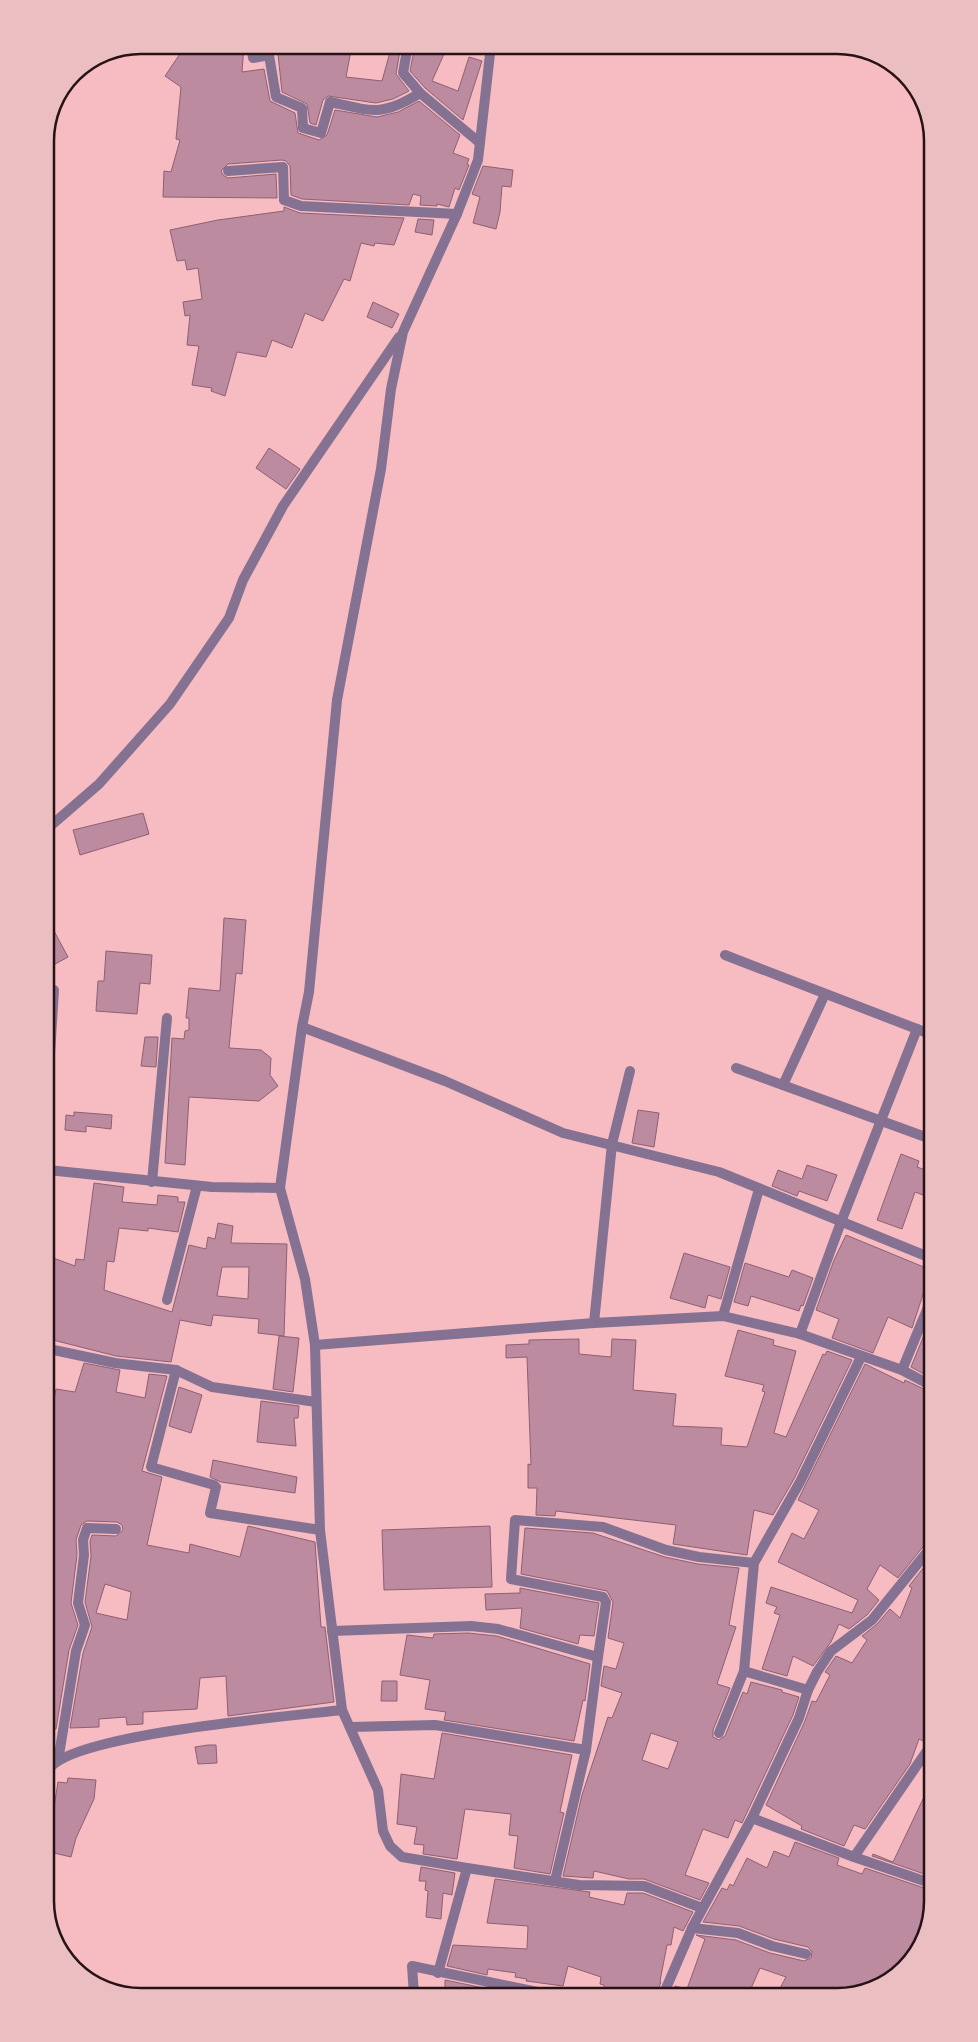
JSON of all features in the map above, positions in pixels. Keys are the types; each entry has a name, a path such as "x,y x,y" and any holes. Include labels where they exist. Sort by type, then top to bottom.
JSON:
{"street":[{"path":"253,54 254,58 269,55 276,97 302,108 303,128 321,133 330,102 375,112 404,103 420,93"},
{"path":"406,54 403,73 420,93 480,143"},
{"path":"54,823 99,784 170,704 230,618 243,580 283,506 403,332 457,214 478,160 490,54"},
{"path":"228,171 282,167 284,200 301,206 457,214"},
{"path":"403,332 391,389 379,478 337,700 309,992 302,1027 280,1188 305,1279 315,1345 320,1530 342,1710 378,1790 383,1831 390,1846 402,1857 579,1886 644,1886 702,1908"},
{"path":"725,955 924,1032"},
{"path":"783,1085 825,994"},
{"path":"152,1182 166,1018"},
{"path":"302,1027 445,1081 563,1133 720,1172 924,1255"},
{"path":"800,1334 841,1222 917,1029"},
{"path":"736,1068 924,1137"},
{"path":"594,1323 612,1144 630,1071"},
{"path":"54,1171 197,1186 280,1188"},
{"path":"167,1300 197,1186"},
{"path":"723,1316 759,1189"},
{"path":"315,1345 594,1323 723,1316 800,1334 860,1357 902,1370 924,1382"},
{"path":"902,1370 924,1317"},
{"path":"54,1350 115,1363 176,1370 212,1387 316,1402"},
{"path":"719,1733 744,1671 754,1563 800,1482 860,1357"},
{"path":"176,1370 150,1467 214,1484 216,1487 210,1513 320,1530"},
{"path":"555,1882 586,1750 606,1602 603,1597 511,1579 515,1520 604,1527 666,1550 700,1557 754,1563"},
{"path":"58,1761 55,1747 76,1650 85,1624 78,1603 84,1555 83,1540 87,1528 116,1530"},
{"path":"666,1988 702,1908 752,1818 799,1718 808,1690 831,1651 872,1620 924,1556"},
{"path":"332,1631 471,1626 498,1629 598,1657"},
{"path":"744,1671 808,1690"},
{"path":"54,1764 66,1756 144,1734 342,1710"},
{"path":"350,1727 435,1726 586,1750"},
{"path":"854,1858 924,1754"},
{"path":"752,1818 854,1858 924,1881"},
{"path":"438,1973 467,1868"},
{"path":"692,1928 738,1933 772,1946 806,1954"},
{"path":"414,1988 412,1966 516,1988"}],"building":[{"path":"180,54 243,54 242,72 264,69 270,101 295,113 298,133 319,140 327,135 335,110 377,117 398,112 419,101 460,135 453,153 469,159 467,164 469,165 459,190 455,188 449,207 437,204 437,206 420,205 421,196 413,194 409,205 302,199 291,195 290,166 286,161 282,160 228,164 221,171 228,178 276,174 277,198 163,197 164,171 171,172 180,140 176,139 181,87 165,76"},
{"path":"278,54 350,54 346,77 382,81 390,54 399,54 396,74 409,91 393,99 376,103 328,96 323,100 316,125 310,123 307,104 282,92"},
{"path":"413,54 444,54 432,81 458,91 469,57 482,61 463,120 425,88 410,71"},
{"path":"483,166 513,170 511,187 502,186 500,212 496,229 473,223 480,197 472,194"},
{"path":"284,207 300,213 404,218 394,245 375,243 374,246 361,243 350,281 344,279 323,321 305,313 292,348 272,340 266,357 237,352 225,396 211,391 212,388 192,385 199,346 187,345 190,315 185,316 183,302 202,299 198,268 187,270 185,260 177,261 170,230 218,220 284,211"},
{"path":"418,219 434,220 432,235 415,232"},
{"path":"373,302 399,314 392,328 367,317"},
{"path":"269,448 300,469 286,489 256,468"},
{"path":"143,813 149,834 80,855 73,830"},
{"path":"224,918 246,920 242,974 236,973 229,1048 261,1050 271,1058 270,1075 278,1086 259,1101 189,1097 185,1165 165,1163 172,1038 184,1039 185,1031 189,1030 189,1018 186,1018 189,988 220,991"},
{"path":"54,931 68,957 54,965"},
{"path":"106,951 152,955 150,984 140,983 137,1014 96,1011 98,981 104,981"},
{"path":"145,1037 158,1037 156,1067 141,1066"},
{"path":"638,1110 659,1113 654,1147 632,1143"},
{"path":"74,1112 112,1115 111,1129 86,1126 86,1132 65,1130 66,1115 74,1116"},
{"path":"901,1154 919,1161 917,1167 924,1170 924,1195 915,1192 902,1229 877,1220"},
{"path":"807,1165 837,1175 827,1201 799,1191 797,1196 772,1186 778,1170 802,1179"},
{"path":"94,1183 124,1187 122,1202 157,1205 158,1195 178,1197 178,1202 185,1202 178,1232 148,1228 148,1231 119,1228 114,1262 107,1261 104,1290 172,1312 189,1245 206,1249 208,1237 215,1239 218,1223 233,1226 231,1243 287,1244 284,1336 258,1333 259,1319 213,1315 211,1326 180,1320 171,1362 116,1356 54,1340 54,1258 75,1266 76,1259 84,1260","holes":["222,1267 249,1267 248,1299 217,1296"]},
{"path":"846,1235 924,1267 924,1291 912,1328 888,1317 873,1353 832,1338 839,1319 816,1310 834,1260"},
{"path":"684,1253 730,1267 721,1299 708,1295 705,1308 670,1298"},
{"path":"745,1263 789,1277 792,1270 813,1278 803,1306 801,1305 799,1311 751,1296 748,1306 734,1302"},
{"path":"738,1330 774,1340 773,1345 796,1351 774,1433 786,1437 823,1354 825,1355 827,1351 852,1360 794,1479 773,1515 754,1510 747,1555 673,1544 676,1525 556,1511 555,1516 536,1515 537,1488 528,1488 528,1464 531,1465 527,1357 506,1358 506,1345 529,1344 529,1340 579,1339 579,1354 611,1357 612,1339 636,1340 633,1390 676,1394 673,1426 722,1428 721,1445 747,1447 765,1392 762,1391 764,1385 725,1376"},
{"path":"924,1335 924,1374 911,1367"},
{"path":"279,1336 299,1338 293,1392 273,1389"},
{"path":"84,1363 120,1370 116,1392 145,1398 149,1374 167,1376 142,1471 162,1477 147,1545 189,1553 190,1544 240,1557 248,1526 315,1542 321,1627 325,1627 334,1702 228,1716 226,1676 200,1678 197,1709 143,1712 143,1724 127,1725 126,1717 99,1719 99,1727 70,1728 83,1653 92,1627 85,1602 91,1556 90,1541 92,1535 116,1536 123,1530 122,1525 117,1522 87,1521 81,1525 76,1540 77,1555 71,1603 78,1625 69,1650 56,1729 54,1729 54,1400 56,1389 75,1392","holes":["105,1584 131,1592 127,1620 96,1613"]},
{"path":"865,1364 904,1383 905,1380 924,1389 924,1546 898,1578 880,1565 867,1589 879,1600 867,1615 849,1629 839,1624 831,1642 813,1666 793,1656 787,1676 762,1669 780,1615 774,1613 777,1607 766,1603 771,1587 852,1613 858,1600 778,1562 792,1533 804,1539 819,1510 798,1500"},
{"path":"179,1387 202,1395 191,1433 169,1426"},
{"path":"261,1401 299,1406 298,1418 294,1418 296,1446 257,1442"},
{"path":"213,1460 297,1477 295,1493 221,1482 210,1477"},
{"path":"490,1526 492,1587 384,1590 382,1530"},
{"path":"525,1528 593,1533 665,1557 698,1564 739,1568 729,1625 736,1627 717,1684 730,1688 713,1730 713,1737 719,1740 725,1736 743,1692 747,1694 751,1682 782,1690 782,1692 799,1697 793,1715 742,1823 735,1820 728,1838 703,1829 685,1875 709,1883 700,1900 644,1879 629,1879 594,1871 593,1878 563,1876 582,1795 608,1717 612,1718 622,1693 601,1686 604,1666 616,1669 624,1643 608,1638 613,1602 607,1591 521,1574","holes":["651,1733 678,1742 668,1769 642,1760"]},
{"path":"924,1567 924,1742 919,1739 910,1764 865,1829 854,1825 844,1846 801,1829 802,1826 766,1805 805,1721 812,1701 816,1702 830,1675 825,1672 836,1656 852,1663 867,1640 862,1636 877,1624 890,1609 900,1618 912,1588 909,1586"},
{"path":"520,1588 599,1603 594,1636 580,1635 578,1644 520,1628 522,1608 486,1610 485,1594 520,1593"},
{"path":"468,1633 497,1636 590,1664 585,1701 583,1700 574,1741 444,1720 446,1712 425,1709 430,1680 400,1675 407,1635 433,1638 434,1634"},
{"path":"382,1681 397,1681 397,1701 381,1701"},
{"path":"442,1733 572,1755 560,1812 564,1813 550,1874 514,1868 518,1836 509,1835 511,1814 465,1809 457,1859 423,1854 424,1845 414,1844 417,1827 397,1824 401,1774 434,1779"},
{"path":"216,1745 217,1763 198,1764 195,1747"},
{"path":"68,1778 96,1780 94,1799 76,1838 71,1857 54,1853 54,1807 58,1782 67,1783"},
{"path":"924,1797 924,1874 872,1856 873,1854 893,1862"},
{"path":"795,1842 839,1858 837,1865 862,1874 865,1868 924,1888 923,1918 910,1950 886,1974 871,1982 854,1987 780,1988 786,1977 760,1968 751,1988 687,1988 705,1939 696,1935 736,1940 770,1953 804,1961 811,1958 812,1952 808,1947 774,1939 739,1926 703,1922 722,1888 727,1890 730,1884 733,1886 747,1858 767,1868 774,1851 789,1857"},
{"path":"421,1867 455,1873 452,1895 443,1893 441,1919 426,1917 428,1891 425,1890 426,1881 419,1881"},
{"path":"495,1879 590,1892 589,1897 624,1905 627,1893 643,1893 693,1912 683,1931 674,1927 671,1945 667,1945 659,1988 604,1988 604,1985 600,1984 601,1977 568,1966 563,1986 526,1981 527,1979 515,1977 516,1973 488,1969 487,1975 447,1966 453,1945 527,1949 528,1926 487,1923"},
{"path":"445,1980 484,1988 445,1988"}]}
